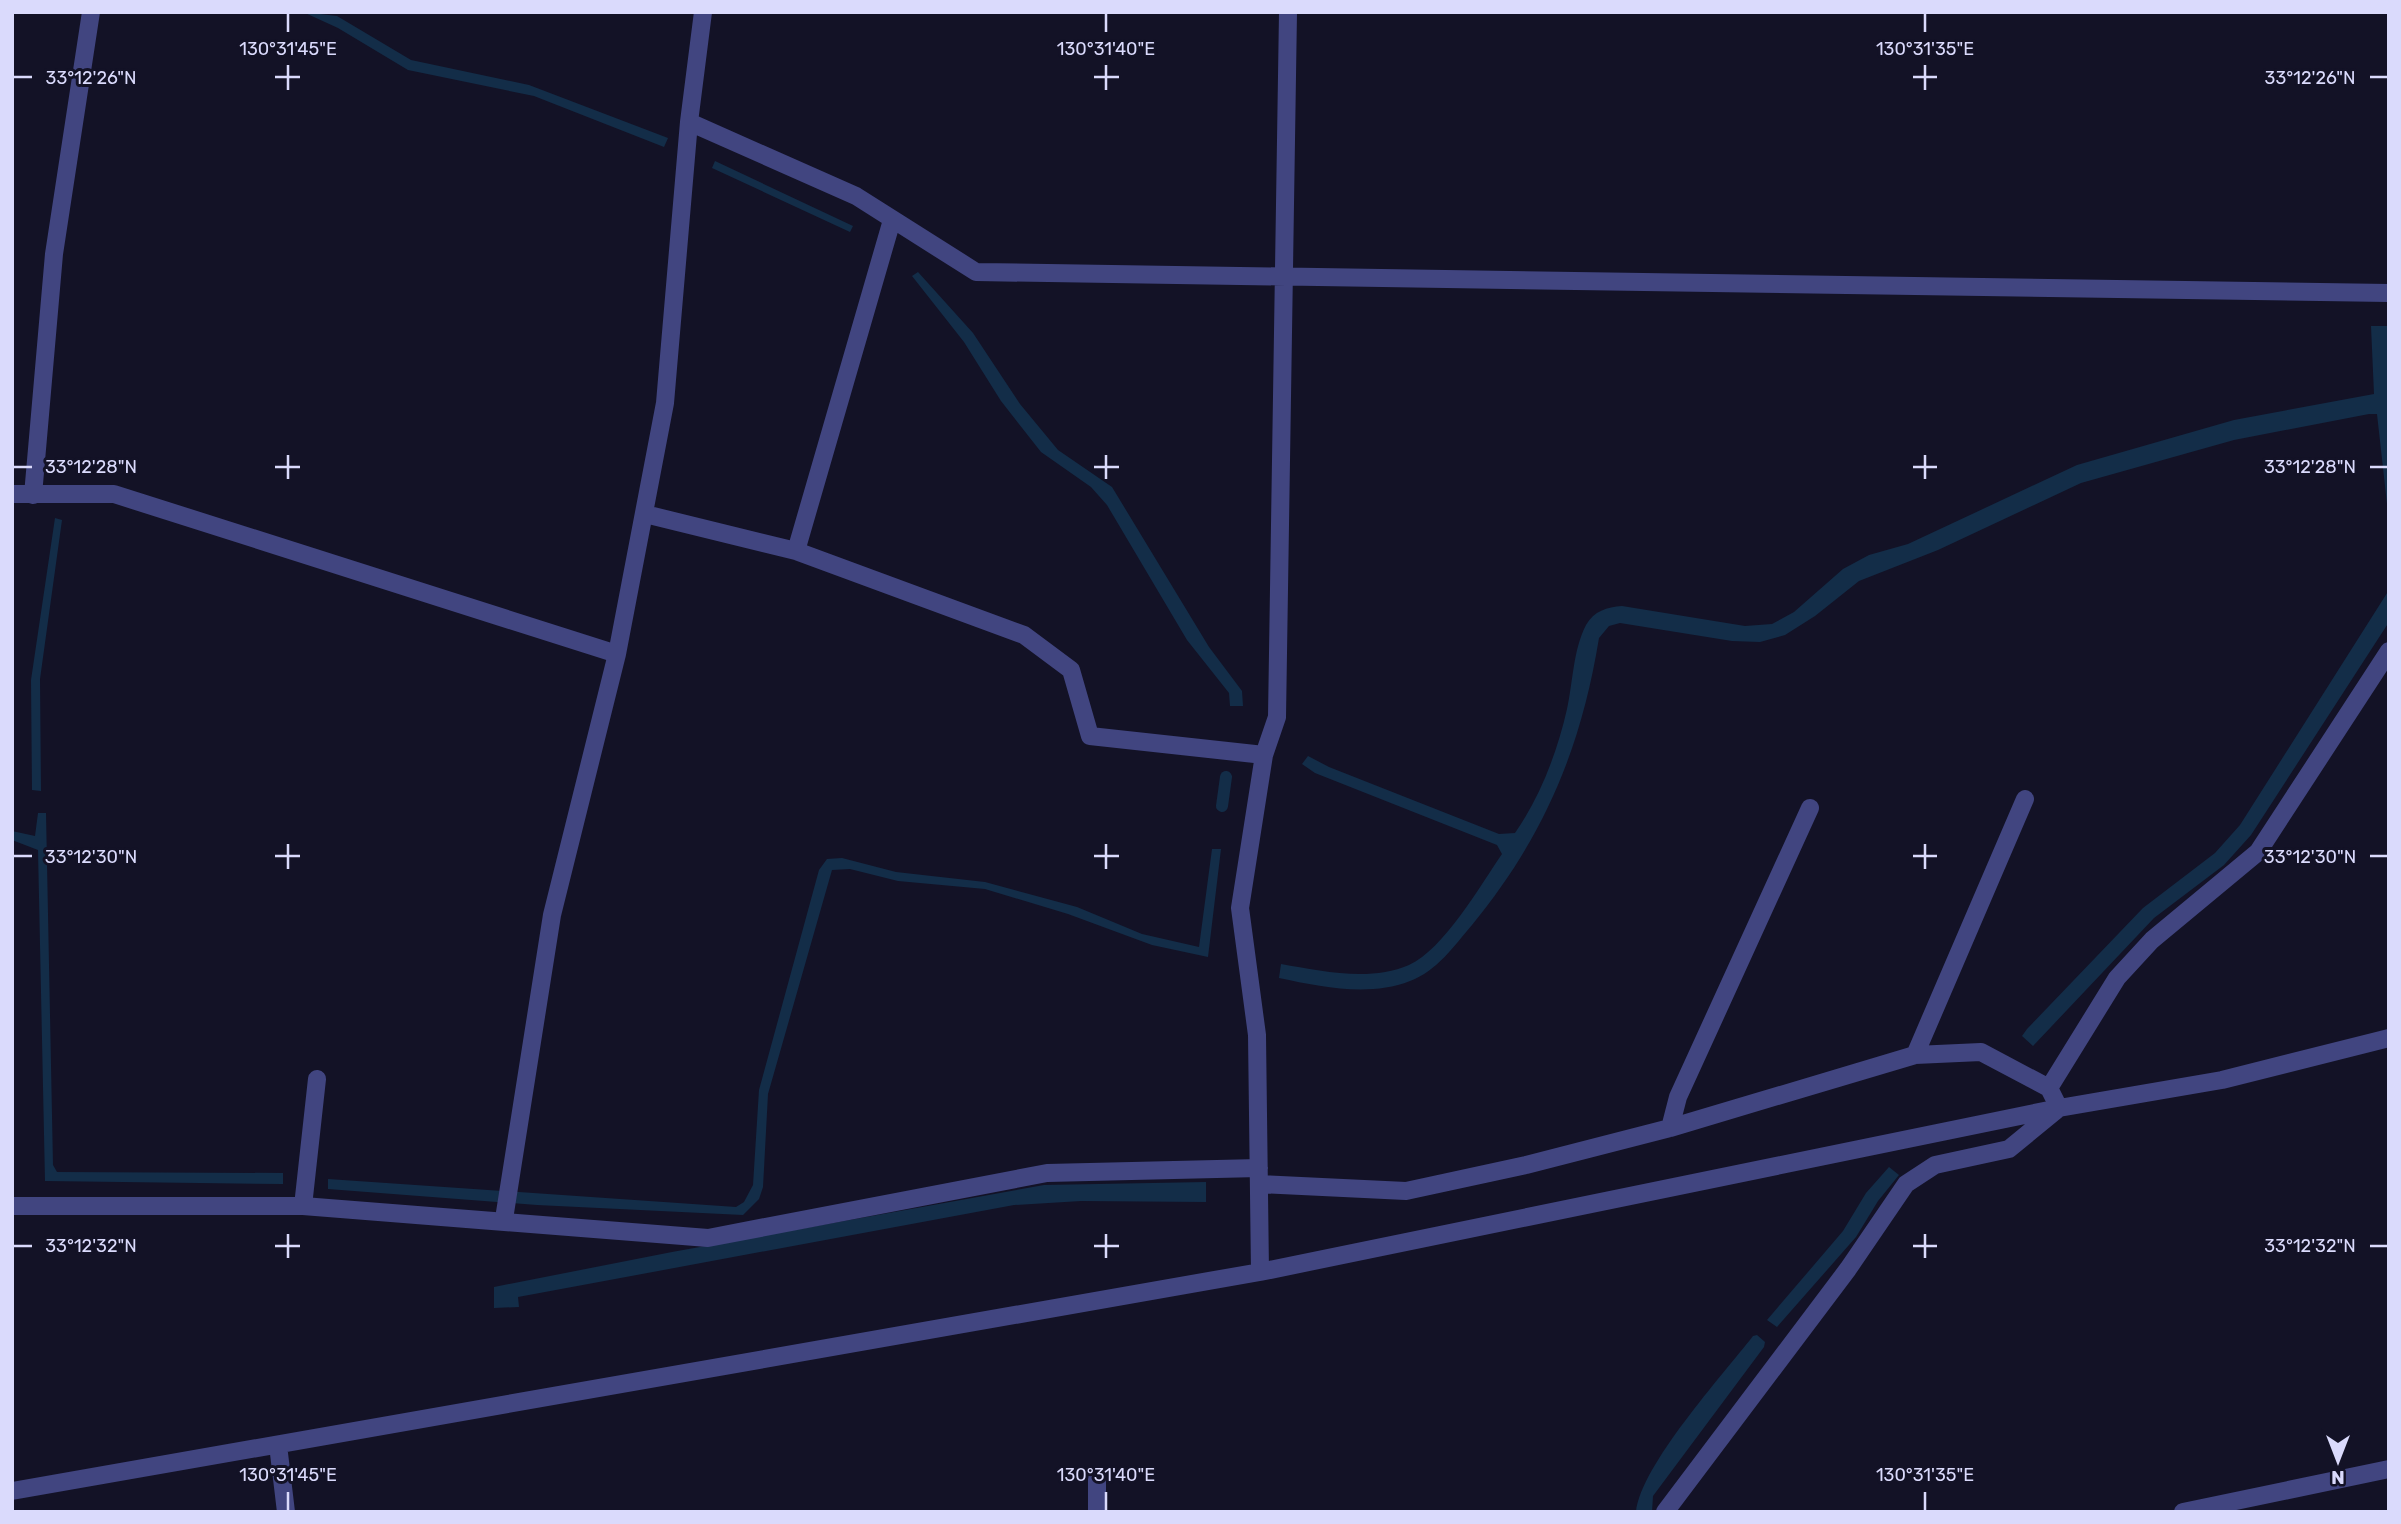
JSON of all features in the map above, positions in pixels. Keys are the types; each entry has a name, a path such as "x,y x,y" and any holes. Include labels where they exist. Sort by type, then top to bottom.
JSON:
{"street":[{"path":"33,495 54,254 92,12"},
{"path":"504,1219 552,915 617,654 665,403 690,122 703,12"},
{"path":"1260,1272 1257,1035 1240,908 1264,755 1277,717 1288,12"},
{"path":"690,122 856,196 976,272 2389,293"},
{"path":"796,551 892,220"},
{"path":"12,494 114,495 617,654"},
{"path":"645,514 796,551 1024,635 1071,670 1090,736 1264,755"},
{"path":"2049,1088 2117,978 2152,940 2258,852 2389,651"},
{"path":"1915,1055 2025,799"},
{"path":"1670,1128 1678,1097 1810,808"},
{"path":"12,1491 1260,1272 2059,1108 2222,1080 2389,1038"},
{"path":"12,1206 303,1206 504,1219 708,1238 1047,1173 1259,1176 1406,1191 1526,1166 1670,1128 1915,1055 1981,1052 2049,1088 2059,1108"},
{"path":"303,1206 317,1079"},
{"path":"1665,1512 1848,1269 1906,1184 1936,1166 2009,1149 2059,1108"},
{"path":"278,1444 286,1512"},
{"path":"2183,1512 2389,1469"},
{"path":"1097,1478 1097,1512"}],"water":[{"path":"303,12 337,16 411,60 529,85 668,138 664,147 534,96 408,70 338,28"},
{"path":"715,161 853,226 850,232 712,168"},
{"path":"918,272 973,333 1020,404 1058,450 1112,487 1209,647 1242,691 1243,706 1230,706 1229,693 1187,640 1107,505 1091,487 1041,452 1001,401 964,342 912,276"},
{"path":"2371,326 2389,326 2389,522 2377,414 2369,414 2234,440 2081,483 1938,550 1859,581 1815,616 1785,635 1760,642 1732,641 1620,623 1609,626 1599,638 1582,717 1570,754 1539,825 1497,892 1444,957 1420,977 1378,989 1345,989 1279,978 1281,964 1345,974 1378,973 1409,965 1422,957 1448,931 1502,854 1497,845 1315,773 1302,764 1308,756 1329,767 1499,834 1515,833 1540,790 1553,758 1567,709 1578,645 1586,625 1597,613 1622,606 1745,626 1772,624 1794,612 1843,569 1869,555 1908,544 2077,465 2234,420 2374,394"},
{"path":"55,518 62,520 40,679 41,791 32,790 31,680"},
{"path":"2389,590 2389,622 2251,835 2224,865 2154,918 2033,1046 2022,1036 2027,1029 2143,908 2215,853 2240,825"},
{"path":"38,813 46,813 53,1165 57,1172 283,1173 283,1184 45,1181 38,850 12,840 12,831 35,836"},
{"path":"1212,849 1221,849 1208,957 1152,945 1068,914 985,889 898,881 850,869 832,870 768,1094 763,1187 759,1199 743,1215 537,1205 328,1189 328,1179 736,1207 744,1202 753,1185 759,1090 819,870 827,859 842,858 896,872 985,882 1077,907 1142,934 1199,947"},
{"path":"1889,1167 1899,1175 1878,1201 1856,1237 1777,1327 1767,1320 1843,1231 1866,1193"},
{"path":"1206,1182 1206,1202 1081,1201 1014,1205 518,1297 519,1307 494,1308 494,1287 1044,1185"},
{"path":"1757,1335 1765,1342 1764,1347 1653,1496 1652,1512 1636,1512 1641,1493 1667,1446 1722,1374 1753,1336"}],"waterway":[{"path":"1222,806 1226,777"}]}
